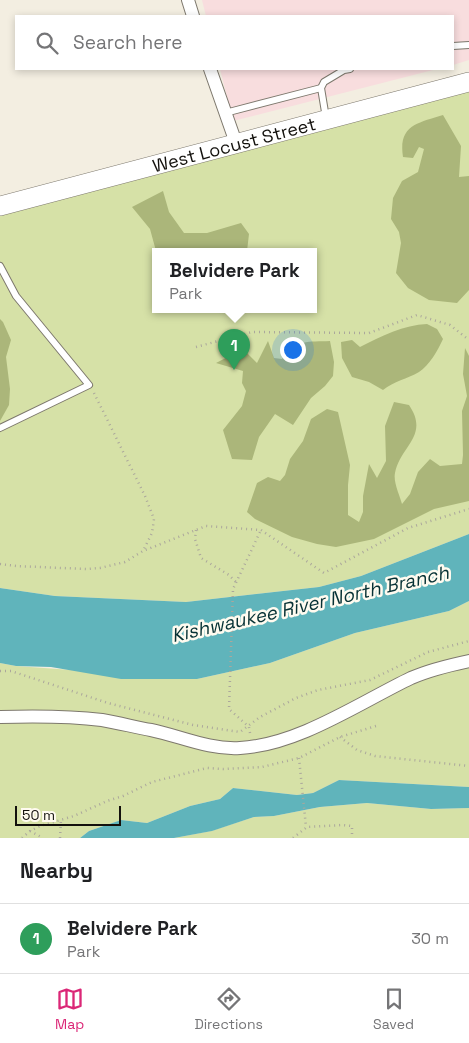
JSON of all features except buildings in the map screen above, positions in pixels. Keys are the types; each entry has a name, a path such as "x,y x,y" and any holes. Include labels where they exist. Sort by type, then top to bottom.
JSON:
{"street":[{"path":"188,0 193,15"},
{"path":"210,70 236,143"},
{"name":"West Locust Street","path":"0,206 469,82"},
{"path":"0,717 31,716 102,720 158,732 204,745 238,748 288,738 413,677 469,661"}],"lane":[{"path":"454,46 469,45"},
{"path":"326,119 321,88 324,82 344,70"},
{"path":"225,112 321,88"},
{"path":"0,266 16,296 89,384 0,428"}],"path":[{"path":"196,347 252,332 368,333 417,315 450,325 469,340"},
{"path":"89,384 145,496 154,519 152,533 143,551"},
{"path":"0,564 86,569 100,568 126,562 143,551 206,526 261,530 324,573 408,528 469,509"},
{"path":"196,530 196,539 201,558 229,575 236,582"},
{"path":"254,746 249,727 229,709 233,589 261,530"},
{"path":"0,671 11,671 108,703 193,725 240,732 266,713 296,698 318,690 370,680 428,652 469,641"},
{"path":"22,838 30,831 122,796 152,782 207,768 262,767 299,758 340,737 376,726"},
{"path":"340,737 357,750 375,756 469,766"},
{"path":"299,758 306,827"},
{"path":"60,838 61,820"},
{"path":"293,838 306,827 342,825 352,826 352,838"},
{"path":"30,831 44,838"}],"shaded area":[{"path":"202,0 469,0 469,60 454,65 454,15 206,15"},
{"path":"220,70 433,70 233,121"}],"green space":[{"path":"469,82 469,534 361,576 319,587 186,602 55,596 0,588 0,206"},
{"path":"443,115 461,146 459,177 469,176 469,290 457,303 429,300 408,288 396,273 401,243 399,232 391,219 393,198 402,181 418,172 424,149 419,147 413,158 403,157 402,146 407,132 418,123"},
{"path":"163,191 169,212 184,233 207,233 241,223 249,234 247,248 155,248 150,229 132,207"},
{"path":"0,319 11,340 6,357 10,389 9,405 0,421"},
{"path":"427,324 437,329 443,339 430,362 419,372 383,390 369,382 352,377 342,358 341,342 352,340 360,347 401,329"},
{"path":"268,341 274,358 282,359 297,345 309,342 330,341 334,362 333,376 311,398 293,425 275,414 259,437 252,460 232,459 223,430 242,406 246,391 242,383 243,371 216,363 243,349 257,363"},
{"path":"465,348 469,356 469,501 434,509 374,539 336,547 292,537 255,519 247,512 257,483 268,477 280,481 285,475 290,459 303,441 311,419 327,409 338,412 350,465 348,515 359,522 363,512 363,496 369,464 377,478 386,461 385,426 394,402 409,405 415,416 416,425 412,441 402,455 395,473 396,485 402,504 410,494 418,472 430,459 440,466 462,464 462,411 467,396 463,374"},
{"path":"469,601 469,787 339,780 313,793 297,795 233,788 220,799 190,806 147,823 121,820 89,831 80,838 0,838 0,663 16,666 197,679 270,663 355,633 449,611"},
{"path":"367,803 431,809 469,808 469,838 174,838 211,831 254,817 274,816 320,807"}],"water":[{"name":"Kishwaukee River North Branch","path":"469,534 469,601 449,611 355,633 270,663 197,679 121,679 51,667 16,666 0,663 0,588 55,596 186,602 319,587 361,576"},
{"path":"339,780 469,787 469,808 431,809 367,803 320,807 274,816 254,817 212,831 174,838 80,838 89,831 121,820 147,823 190,806 220,799 233,788 297,795 313,793"}],"place":[{"name":"Belvidere Park","path":"234,370"}]}
